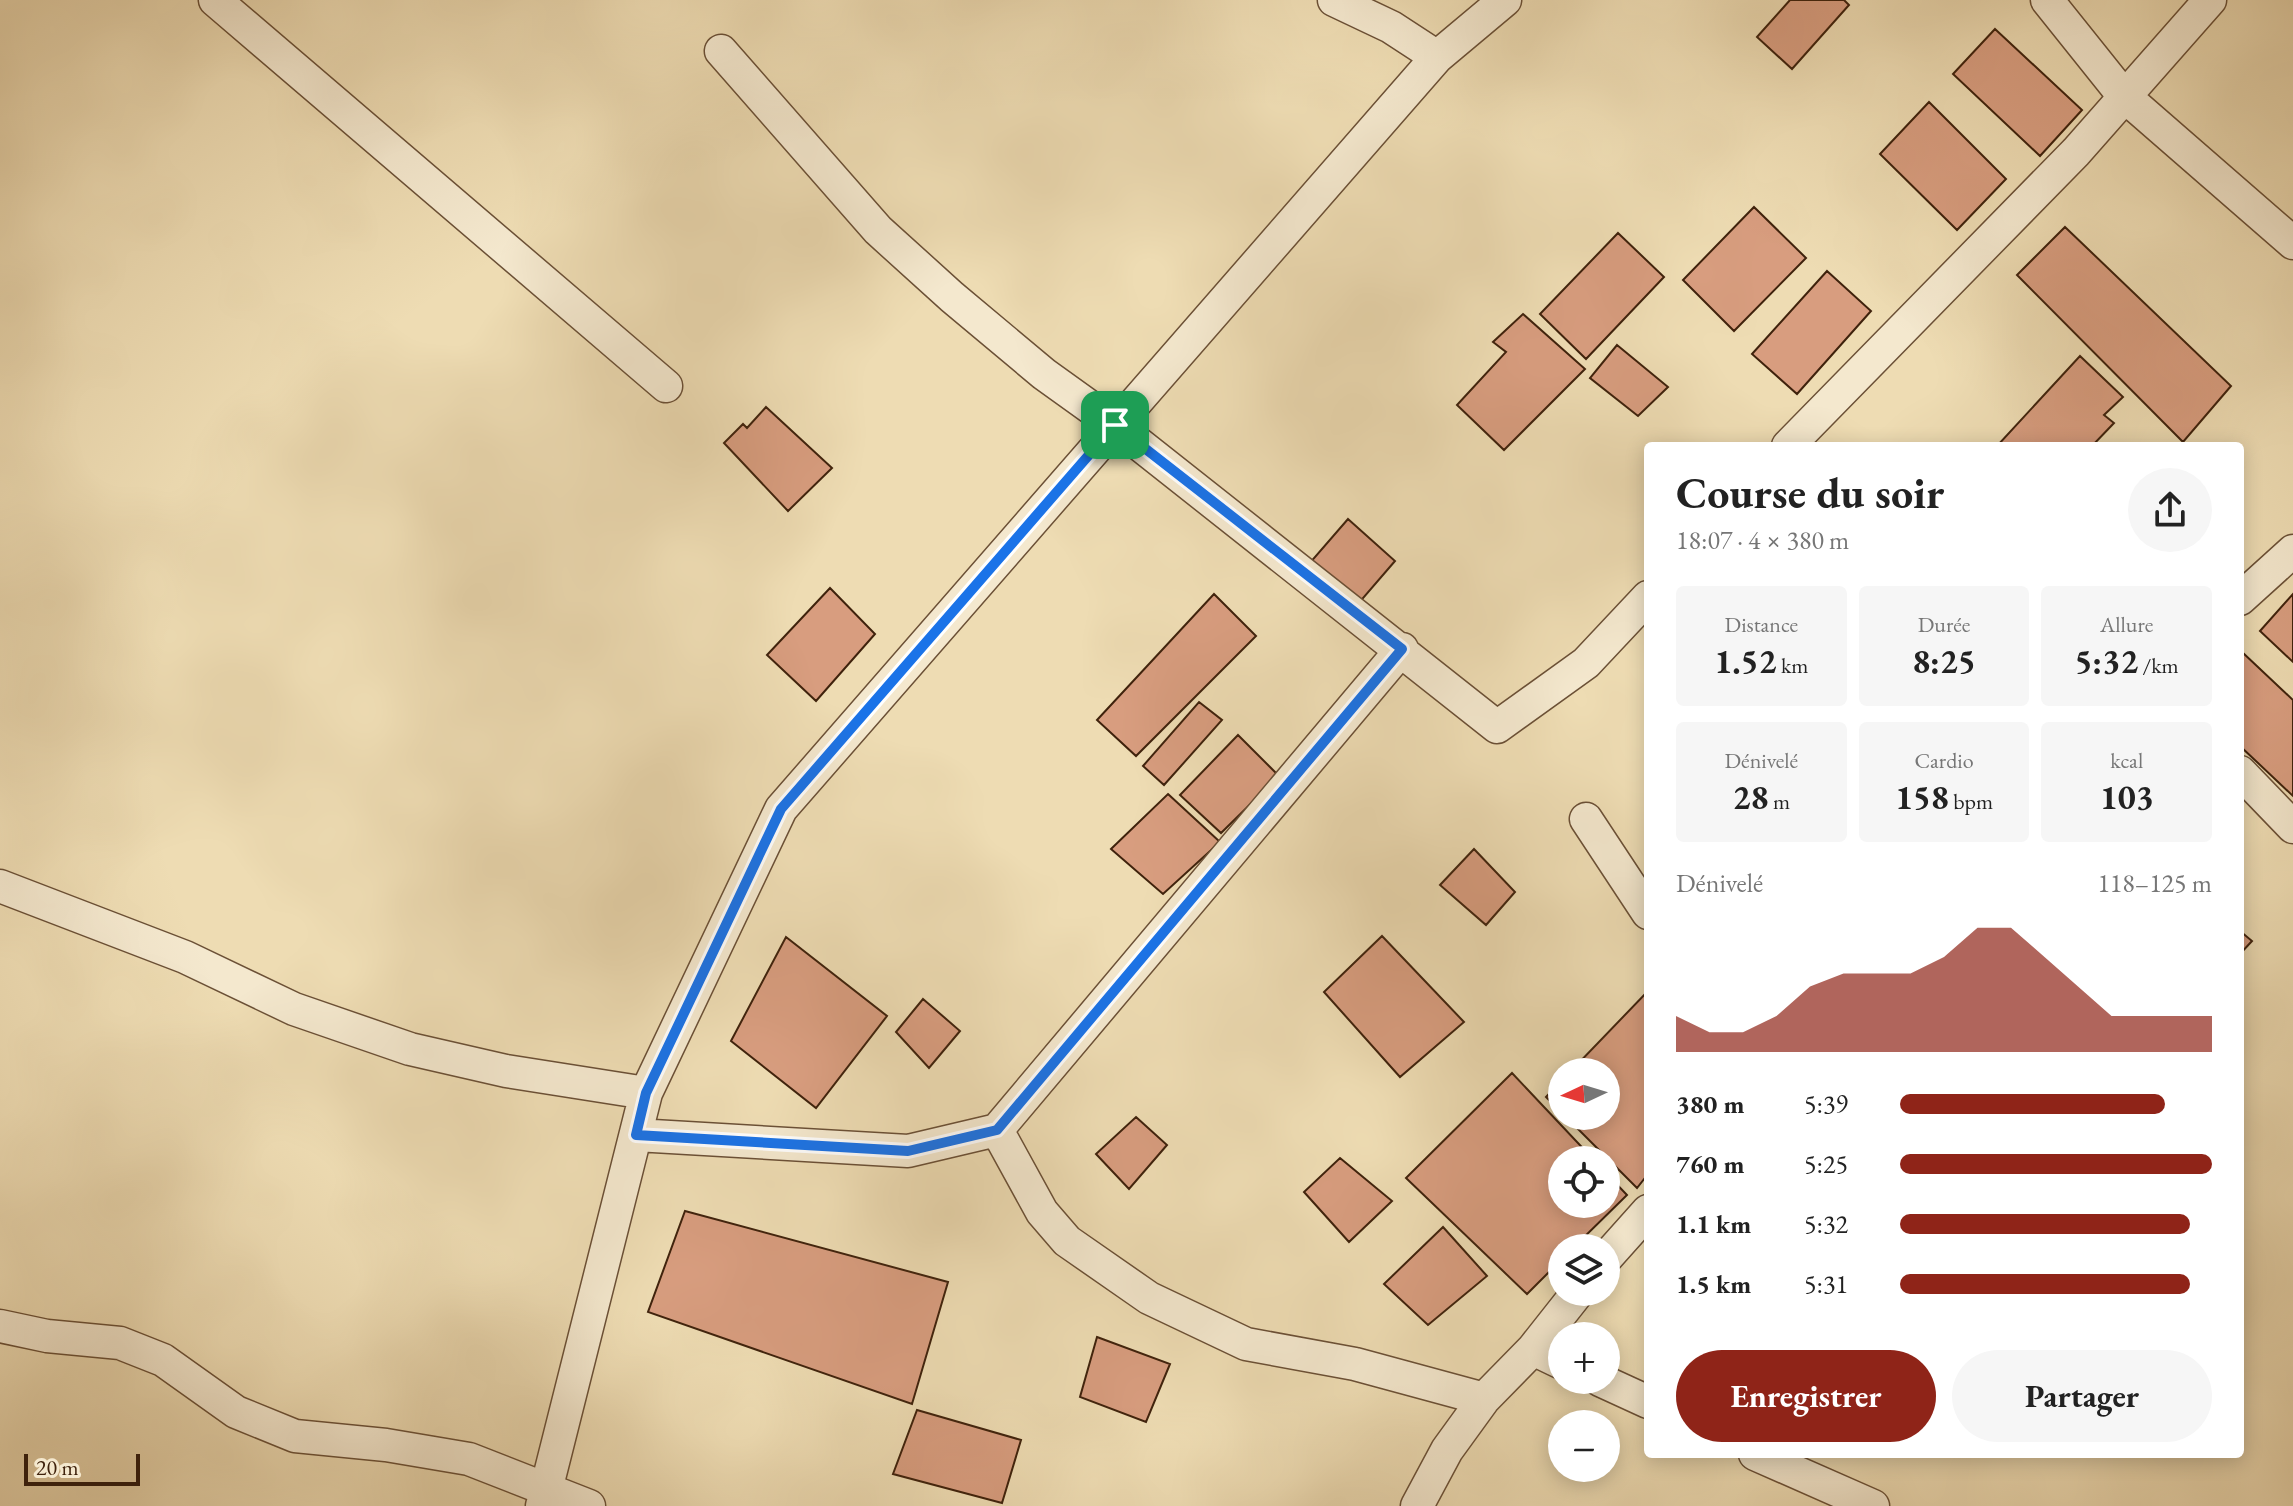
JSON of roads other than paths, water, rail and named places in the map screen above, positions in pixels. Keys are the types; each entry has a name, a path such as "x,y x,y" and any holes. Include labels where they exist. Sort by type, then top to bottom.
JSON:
{"street":[{"path":"215,0 666,386"},
{"path":"1334,0 1391,27 1437,57"},
{"path":"545,1498 646,1093 781,809 1437,57 1505,0"},
{"path":"2047,0 2123,95 2293,243"},
{"path":"1792,442 2076,152 2123,95 2210,0"},
{"path":"721,51 878,230 1044,374 1115,425 1497,727 1586,663 1644,601"},
{"path":"2244,595 2293,551"},
{"path":"636,1135 908,1151 997,1130 1402,649"},
{"path":"2244,776 2293,827"},
{"path":"1586,819 1644,907"},
{"path":"0,886 185,957 294,1009 410,1049 506,1071 646,1093"},
{"path":"997,1130 1042,1212 1067,1241 1149,1298 1246,1344 1355,1364 1484,1399"},
{"path":"1620,1242 1644,1215"},
{"path":"1417,1506 1447,1450 1484,1399 1533,1349 1567,1306"},
{"path":"0,1326 47,1336 120,1343 163,1360 236,1412 295,1436 469,1459 545,1498 589,1506"},
{"path":"1533,1349 1548,1356"},
{"path":"1620,1389 1644,1400"},
{"path":"1764,1458 1873,1506"}]}
